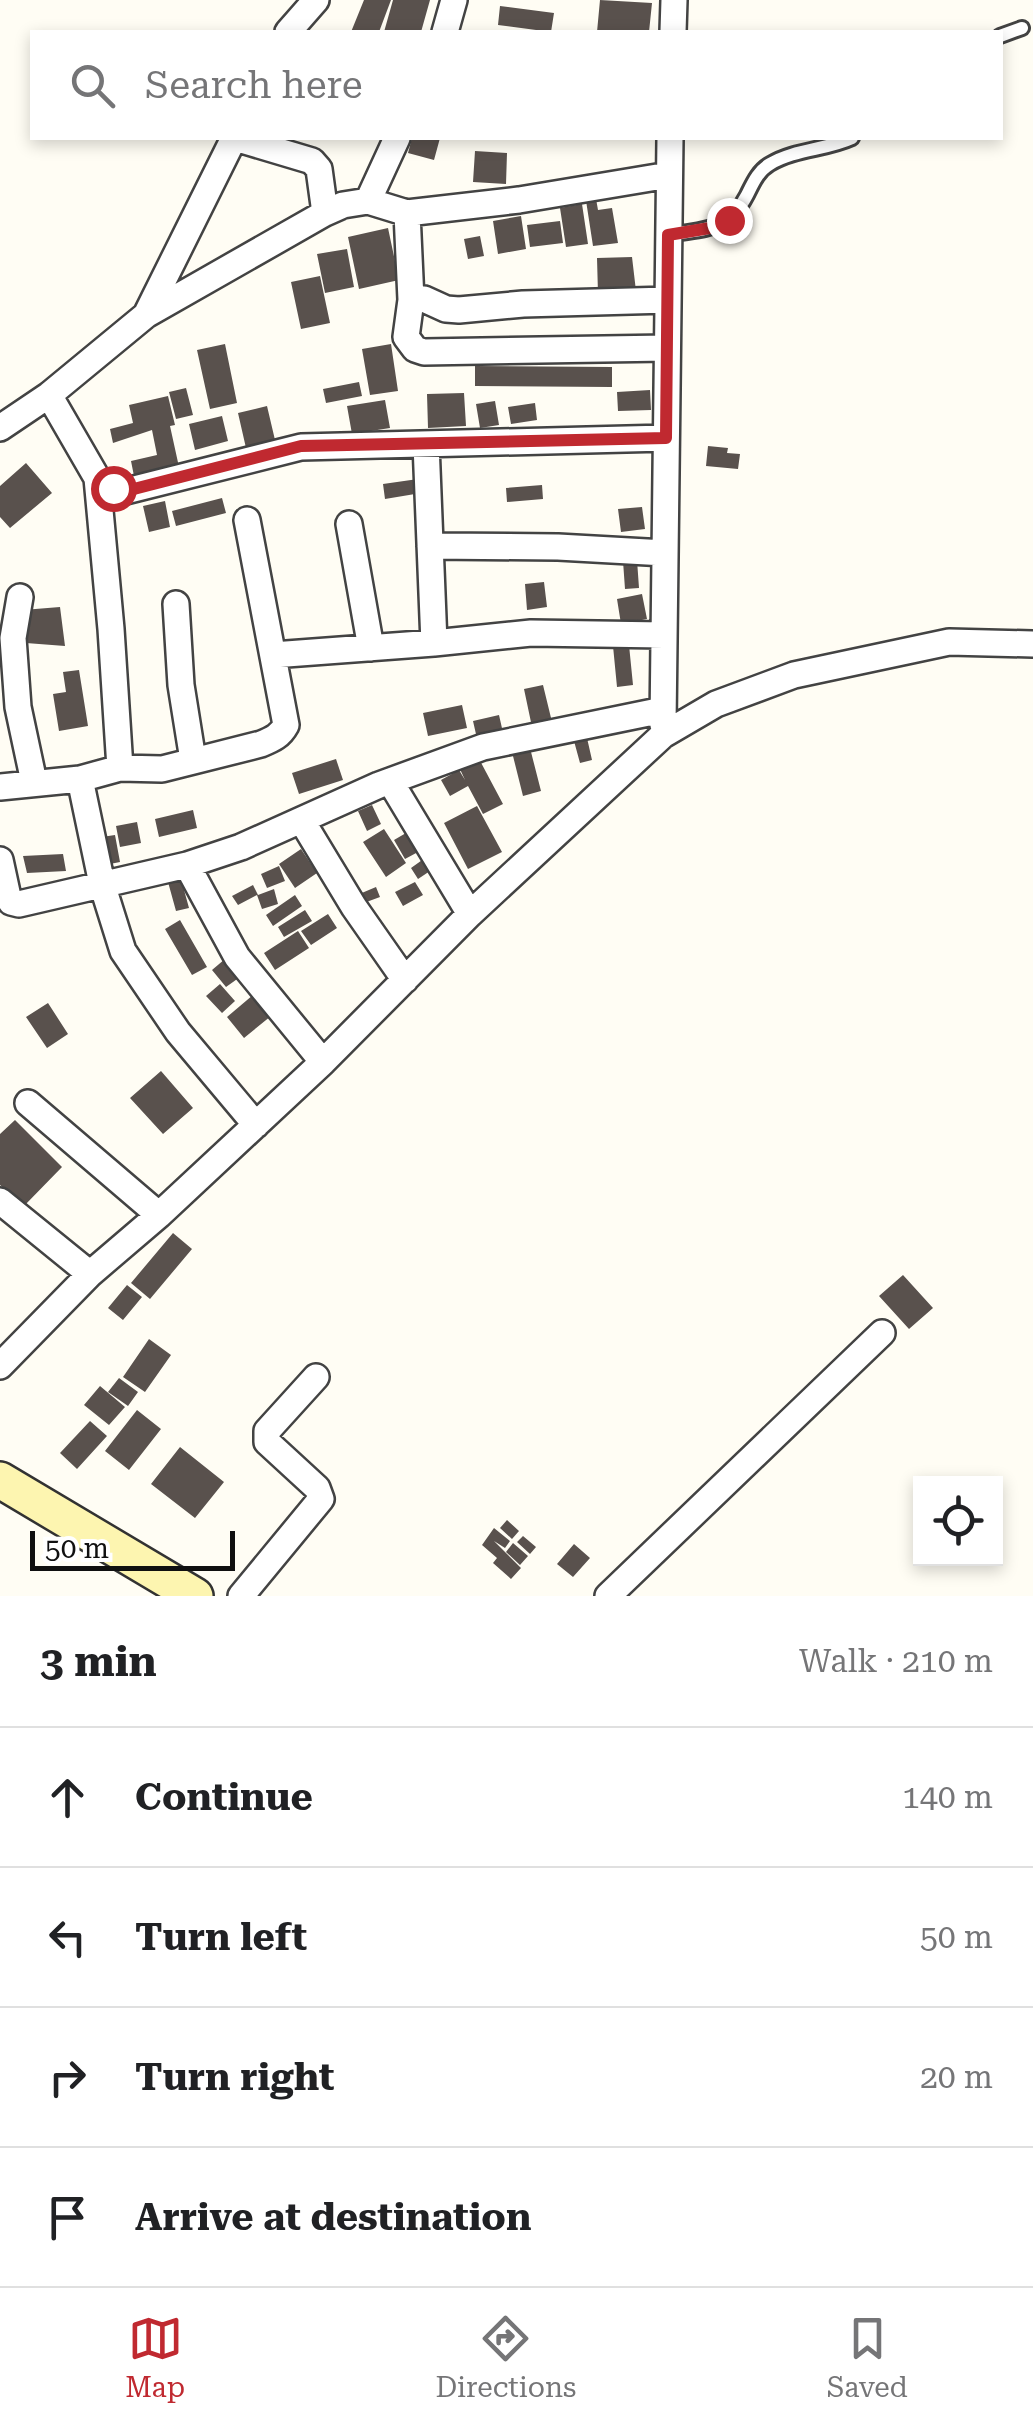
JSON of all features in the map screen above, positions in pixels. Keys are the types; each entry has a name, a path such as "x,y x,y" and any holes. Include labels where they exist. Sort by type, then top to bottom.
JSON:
{"street":[{"path":"290,30 316,0"},
{"path":"446,30 454,0"},
{"path":"673,30 674,0"},
{"path":"146,314 233,140"},
{"path":"240,140 312,162 319,169 325,212"},
{"path":"368,201 396,140"},
{"path":"0,1366 90,1274 323,1062 663,722 670,140"},
{"path":"0,428 49,396 146,314 325,212 368,201 407,213 518,200 669,174"},
{"path":"407,213 410,300 406,337 416,350 667,348"},
{"path":"410,300 424,299 459,310 668,300"},
{"path":"49,396 97,478 120,768"},
{"path":"97,478 126,491 301,446 666,438"},
{"path":"426,444 434,643"},
{"path":"0,787 80,780 120,768 162,768 261,744 282,733 286,724 247,520"},
{"path":"349,524 372,648"},
{"path":"430,546 665,553"},
{"path":"20,597 14,638 18,708 34,782"},
{"path":"176,604 181,685 193,760"},
{"path":"273,656 531,633 664,635"},
{"path":"0,860 8,897 18,904 187,865 241,847 378,784 483,747 663,722 794,674 949,642 1033,644"},
{"path":"80,780 102,884 123,951 178,1032 256,1125"},
{"path":"390,781 470,914"},
{"path":"302,821 354,906 406,980"},
{"path":"187,865 237,958 323,1062"},
{"path":"28,1103 159,1215"},
{"path":"0,1201 90,1274"},
{"path":"608,1596 882,1334"},
{"path":"241,1596 321,1500 317,1488 266,1437 267,1431 316,1377"},
{"path":"0,1480 181,1592"}],"lane":[{"path":"1003,35 1022,28"},
{"path":"668,235 716,227 738,213 767,165 845,140"}],"building":[{"path":"364,0 391,0 380,30 352,30"},
{"path":"393,0 430,0 422,30 385,30"},
{"path":"600,0 652,3 649,30 597,30"},
{"path":"500,6 554,13 551,30 498,25"},
{"path":"411,140 439,140 434,160 408,153"},
{"path":"475,151 507,153 506,184 473,182"},
{"path":"595,193 598,210 612,208 618,243 593,246 585,194"},
{"path":"582,204 588,244 566,247 560,208"},
{"path":"521,216 526,249 498,254 493,221"},
{"path":"560,221 563,243 530,247 527,225"},
{"path":"388,228 399,280 359,289 348,237"},
{"path":"480,236 484,256 468,259 464,239"},
{"path":"347,249 354,287 325,293 317,254"},
{"path":"632,257 636,291 598,294 597,258"},
{"path":"320,276 330,323 301,329 291,282"},
{"path":"225,344 237,403 210,409 197,350"},
{"path":"391,344 398,391 370,395 362,349"},
{"path":"475,366 612,367 612,387 475,386"},
{"path":"359,382 362,396 326,403 323,389"},
{"path":"186,388 193,415 176,419 169,392"},
{"path":"650,390 651,410 618,411 617,392"},
{"path":"464,393 466,426 428,428 427,394"},
{"path":"168,396 179,467 134,476 131,461 157,455 152,430 113,443 110,429 133,423 129,405"},
{"path":"385,400 390,428 352,434 347,406"},
{"path":"495,401 499,425 480,428 476,404"},
{"path":"535,403 537,420 511,424 508,407"},
{"path":"267,406 275,440 246,448 238,413"},
{"path":"222,416 228,441 195,450 189,424"},
{"path":"708,446 740,454 738,469 706,466"},
{"path":"26,463 52,493 10,528 0,517 0,486"},
{"path":"418,479 421,493 385,499 383,484"},
{"path":"542,485 543,499 507,502 506,488"},
{"path":"222,498 226,513 176,526 172,511"},
{"path":"165,501 170,527 149,532 143,506"},
{"path":"642,507 645,529 621,532 618,509"},
{"path":"637,560 639,588 625,589 623,561"},
{"path":"544,582 547,607 527,610 525,584"},
{"path":"642,594 647,619 621,624 617,599"},
{"path":"60,607 65,646 26,643 23,610"},
{"path":"629,645 633,685 617,687 613,646"},
{"path":"79,670 88,726 59,731 53,694 66,692 63,672"},
{"path":"543,685 552,722 532,727 524,689"},
{"path":"462,705 467,728 428,736 423,713"},
{"path":"499,715 504,737 478,743 473,721"},
{"path":"587,738 592,760 580,763 574,741"},
{"path":"530,748 541,791 523,796 512,752"},
{"path":"478,757 503,804 483,814 468,786 450,796 441,780 459,770 465,780 459,767"},
{"path":"336,759 343,780 299,794 292,773"},
{"path":"372,805 381,824 367,831 358,811"},
{"path":"477,806 502,852 468,869 444,823"},
{"path":"193,810 197,828 159,837 155,819"},
{"path":"137,822 141,843 120,847 116,826"},
{"path":"384,829 406,863 386,877 363,842"},
{"path":"406,833 418,852 405,859 394,840"},
{"path":"115,835 120,862 105,865 95,838"},
{"path":"301,849 317,873 295,888 279,864"},
{"path":"63,854 66,871 27,873 23,856"},
{"path":"425,858 433,869 418,879 411,868"},
{"path":"279,866 285,881 267,888 261,874"},
{"path":"181,879 189,908 176,911 168,882"},
{"path":"415,882 423,895 403,906 395,892"},
{"path":"253,885 258,895 274,889 278,904 262,909 257,895 238,905 232,896"},
{"path":"376,887 380,897 361,904 357,895"},
{"path":"295,895 302,906 273,926 266,915"},
{"path":"305,910 312,921 284,937 278,927"},
{"path":"328,914 337,928 311,945 301,931"},
{"path":"180,920 207,967 192,975 165,929"},
{"path":"298,931 309,948 275,970 264,953"},
{"path":"225,959 240,977 226,987 212,970"},
{"path":"220,984 235,1001 222,1013 206,996"},
{"path":"253,995 271,1016 244,1038 227,1017"},
{"path":"48,1003 68,1034 47,1048 26,1017"},
{"path":"161,1071 193,1108 163,1134 130,1098"},
{"path":"15,1120 62,1167 24,1206 0,1185 0,1134"},
{"path":"173,1233 192,1249 150,1299 131,1283"},
{"path":"903,1275 933,1308 909,1329 879,1296"},
{"path":"127,1285 142,1297 123,1320 108,1308"},
{"path":"149,1339 171,1355 145,1392 123,1377"},
{"path":"119,1378 138,1392 128,1406 108,1392"},
{"path":"100,1386 125,1407 109,1425 84,1405"},
{"path":"137,1410 161,1429 129,1470 105,1451"},
{"path":"90,1421 107,1436 77,1469 60,1453"},
{"path":"180,1447 224,1482 195,1518 151,1484"},
{"path":"507,1520 519,1531 512,1539 500,1528"},
{"path":"494,1528 510,1541 505,1548 494,1541 521,1568 511,1579 493,1563 497,1558 482,1545"},
{"path":"523,1536 536,1547 530,1554 517,1542"},
{"path":"513,1543 528,1556 520,1565 506,1552"},
{"path":"574,1544 590,1558 573,1577 557,1564"}],"route":[{"path":"113,488 126,491 301,446 666,438 668,235 716,227 729,220"}]}
